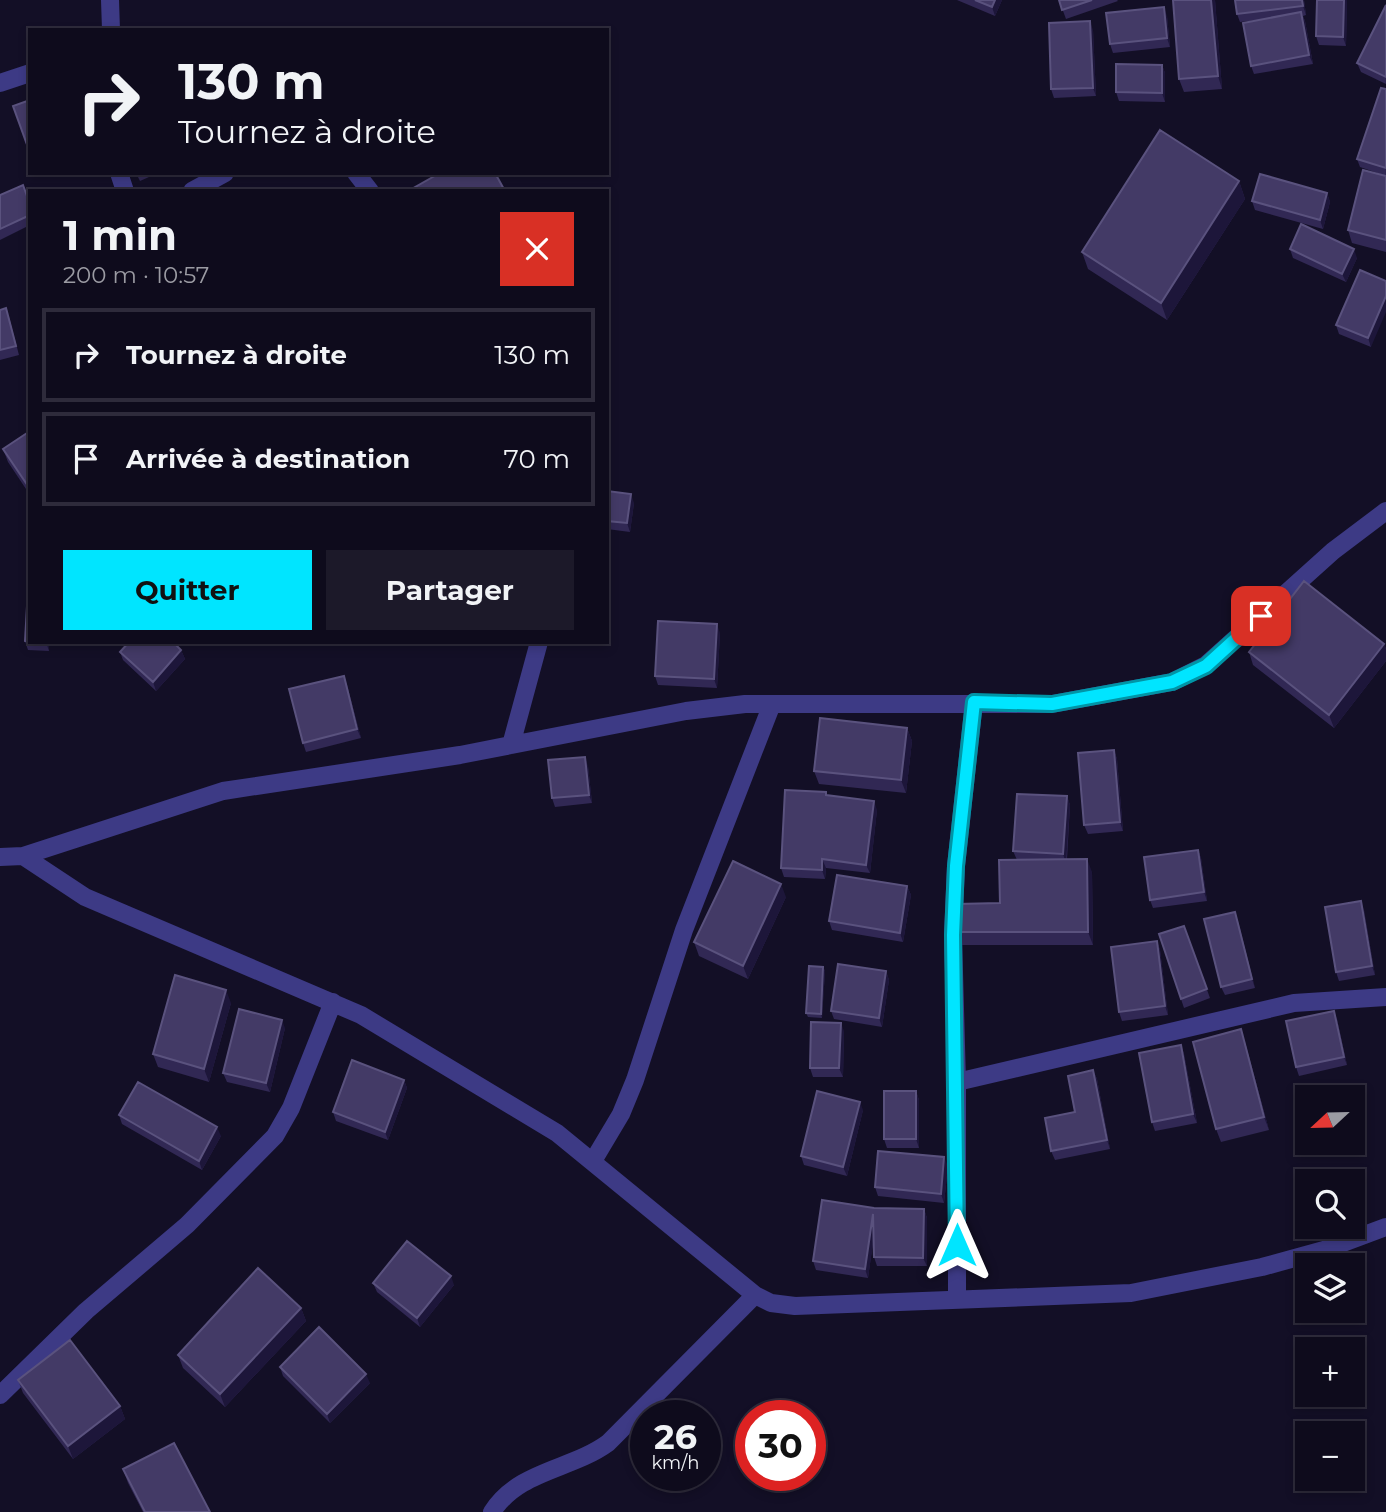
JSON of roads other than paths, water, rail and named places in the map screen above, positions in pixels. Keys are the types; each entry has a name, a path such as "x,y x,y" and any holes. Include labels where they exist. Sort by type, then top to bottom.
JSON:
{"street":[{"path":"110,0 111,28"},
{"path":"0,83 28,74"},
{"path":"196,189 221,175"},
{"path":"358,175 368,189"},
{"path":"0,857 23,856 223,792 511,745 686,711 772,704 1052,704 1172,682 1190,676 1206,666 1333,551 1386,511"},
{"path":"511,745 538,644"},
{"path":"957,1300 957,1082 953,935 956,866 974,702"},
{"path":"593,1161 621,1114 635,1080 688,919 772,704"},
{"path":"23,856 85,897 361,1015 557,1133 754,1295 771,1303 795,1306 1131,1293 1262,1267 1324,1251 1386,1227"},
{"path":"957,1082 1294,1003 1386,997"},
{"path":"0,1395 86,1311 187,1225 275,1136 291,1108 334,1002"},
{"path":"492,1512 512,1489 543,1471 591,1455 608,1443 754,1295"}]}
